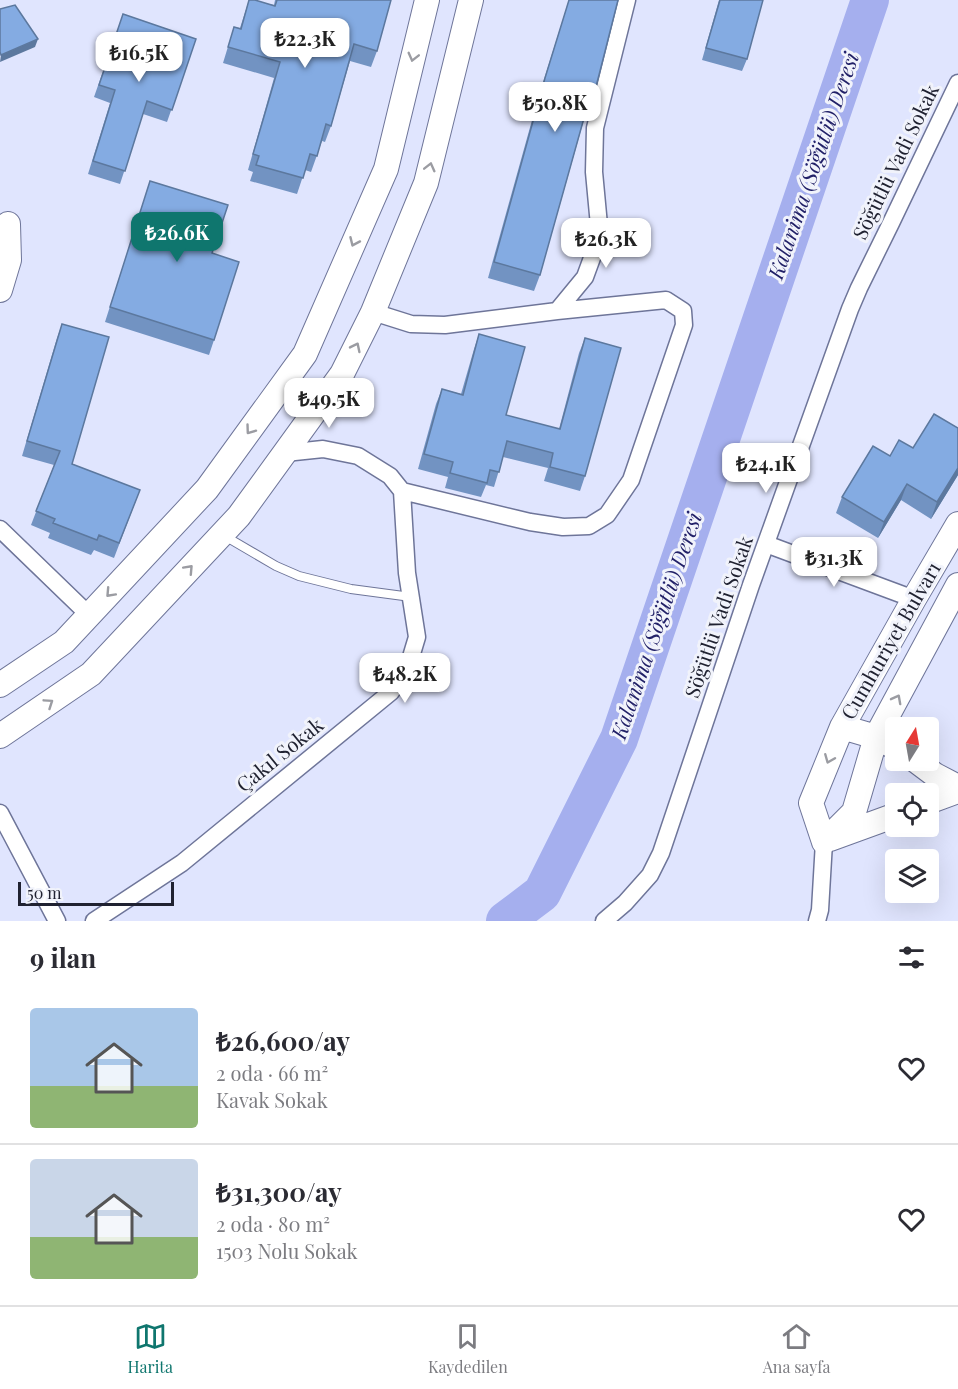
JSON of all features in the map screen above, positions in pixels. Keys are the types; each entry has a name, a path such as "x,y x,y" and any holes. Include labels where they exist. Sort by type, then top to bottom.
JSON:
{"main road":[{"path":"0,685 63,642 207,489 305,354 386,169 427,0"},
{"path":"0,735 91,674 239,516 342,375 373,312 426,183 471,0"},
{"path":"0,290 9,260 8,224"},
{"name":"Cumhuriyet Bulvarı","path":"885,745 854,812 824,842 811,803 842,728 958,524"},
{"name":"Cumhuriyet Bulvarı","path":"898,717 958,585"},
{"name":"Cumhuriyet Bulvarı","path":"842,728 885,743"},
{"path":"930,771 958,789"},
{"path":"939,797 958,789"},
{"path":"824,842 885,819"}],"street":[{"path":"557,311 585,277 600,236 594,172 595,128 627,0"},
{"name":"Söğütlü Vadi Sokak","path":"604,921 625,903 650,875 662,853 766,544 859,288 958,85"},
{"path":"285,453 323,449 358,456 390,476 402,491 530,522 563,527 589,526 607,515 631,480 684,325 682,311 666,300 446,325 411,324 373,312"},
{"name":"Çakıl Sokak","path":"94,921 182,863 391,692 408,667 417,637 407,573 402,491"},
{"path":"4,539 89,615"},
{"path":"766,544 914,599"},
{"path":"0,813 57,921"},
{"path":"817,921 820,910 824,842"}],"lane":[{"path":"222,535 276,566 299,576 351,589 411,597"}],"building":[{"path":"249,0 275,6 277,0 391,0 377,51 354,44 331,126 326,124 317,156 310,154 303,178 256,165 259,156 253,154 280,62 228,47 234,27 241,29"},
{"path":"569,0 618,0 594,94 591,93 540,275 494,262"},
{"path":"720,0 763,0 747,59 706,48"},
{"path":"15,5 38,39 1,55 0,9"},
{"path":"123,14 196,39 172,110 147,101 125,171 93,161 115,90 99,85"},
{"path":"150,181 228,205 212,253 239,262 214,340 110,307"},
{"path":"62,324 109,337 72,464 140,490 119,543 99,535 97,540 53,523 55,519 36,511 60,451 27,441"},
{"path":"479,334 525,347 506,415 560,429 585,338 621,348 585,476 550,467 553,453 507,441 499,472 490,470 487,483 450,473 453,462 424,454 442,389 463,395"},
{"path":"934,414 958,428 958,468 937,502 907,484 884,522 842,497 873,446 890,456 899,440 913,448"}],"waterway":[{"name":"Kalanima (Söğütlü) Deresi","path":"505,921 542,893 619,739 870,0"}]}
